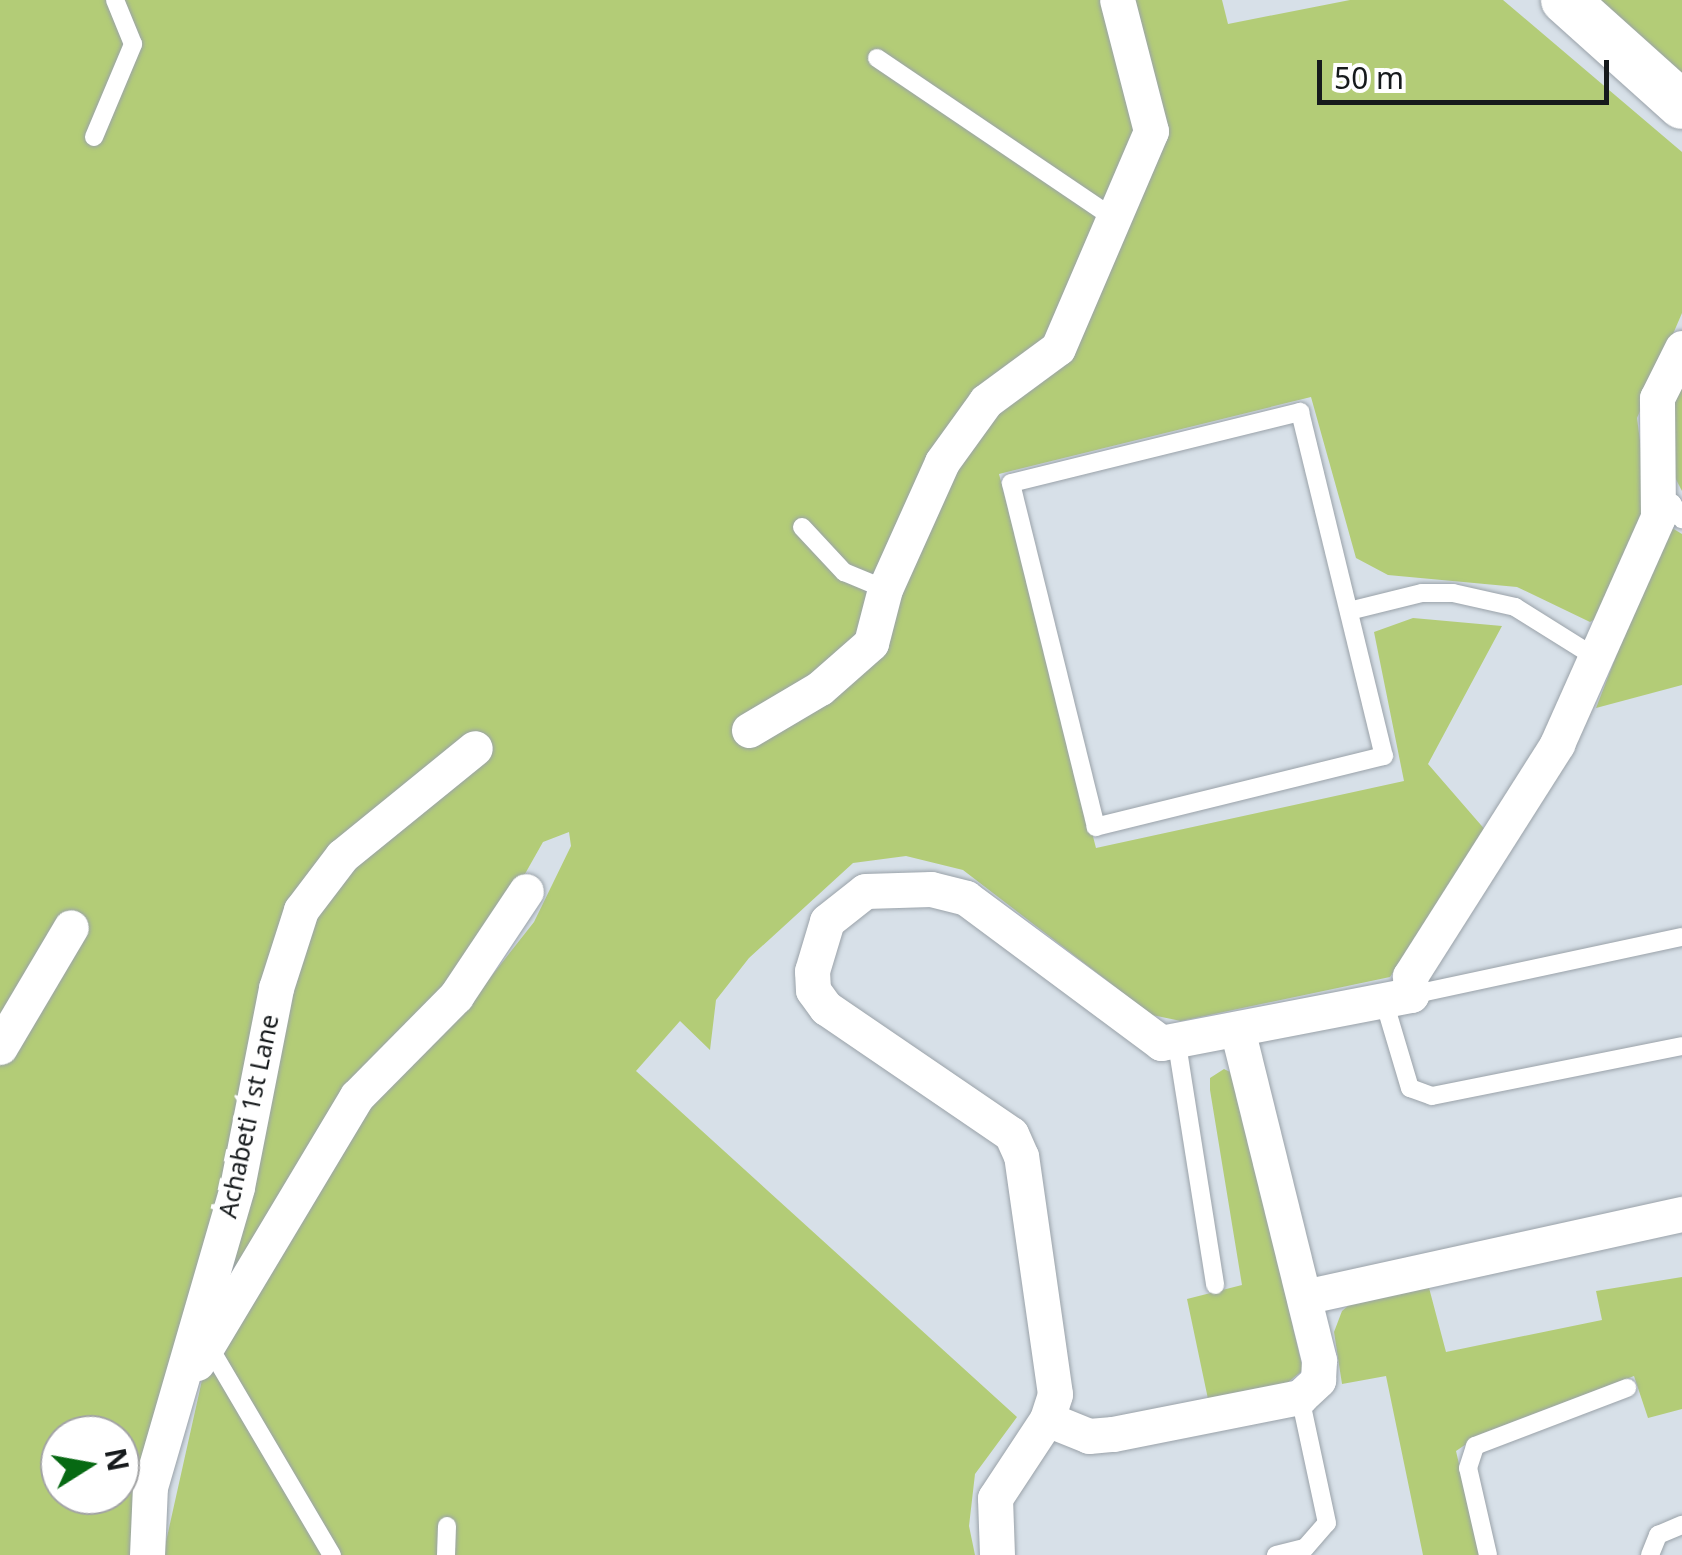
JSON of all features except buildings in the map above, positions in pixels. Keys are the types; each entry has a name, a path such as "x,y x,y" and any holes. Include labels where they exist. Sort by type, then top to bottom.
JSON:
{"street":[{"path":"749,730 820,688 872,643 885,588 942,462 986,401 1058,348 1151,131 1116,0"},
{"path":"1573,3 1682,105"},
{"path":"997,1555 994,1498 1047,1418 1054,1394 1021,1156 1011,1134 826,1008 813,990 817,946 827,921 865,892 930,889 966,898 1147,1034 1176,1044 1397,998 1557,744 1658,517 1669,508 1656,398 1682,348"},
{"name":"Achabeti 1st Lane","path":"146,1555 150,1488 163,1431 237,1187 276,988 301,910 342,856 475,748"},
{"path":"163,1431 207,1342 357,1096 456,996 526,891"},
{"path":"0,1047 71,928"},
{"path":"1047,1418 1089,1436 1113,1434 1300,1397 1318,1380 1319,1360 1238,1032"},
{"path":"1304,1298 1682,1214"}],"lane":[{"path":"94,136 133,44 115,0"},
{"path":"877,58 1116,220"},
{"path":"1300,412 1349,611 1384,756 1096,827 1011,484 1300,412"},
{"path":"802,527 844,572 885,588"},
{"path":"1349,611 1422,593 1453,592 1515,608 1596,658"},
{"path":"1682,937 1397,998 1410,1088 1432,1096 1682,1046"},
{"path":"1176,1044 1215,1285"},
{"path":"207,1342 332,1555"},
{"path":"1488,1555 1468,1468 1474,1446 1627,1388"},
{"path":"1276,1555 1305,1548 1327,1523 1300,1397"},
{"path":"446,1555 447,1526"},
{"path":"1650,1555 1658,1535 1682,1526"}],"green space":[{"path":"0,0 1222,0 1228,24 1350,0 1503,0 1682,152 1682,313 1637,418 1649,511 1605,613 1590,622 1517,587 1388,575 1356,558 1311,397 999,474 1096,848 1404,781 1374,632 1413,618 1502,626 1428,764 1487,832 1390,977 1181,1021 1152,1015 963,870 906,856 853,863 749,958 716,1000 710,1050 680,1021 636,1071 1017,1417 975,1474 969,1526 975,1555 163,1555 202,1380 219,1362 372,1095 475,997 534,922 571,846 569,832 543,842 517,888 209,1312 231,1162 151,1441 140,1501 140,1415 40,1415 40,1515 137,1515 130,1555 0,1555"},
{"path":"1579,0 1682,0 1682,105"},
{"path":"1682,364 1682,491 1667,462 1665,401"},
{"path":"1667,525 1682,534 1682,685 1596,708"},
{"path":"1224,1069 1234,1074 1303,1370 1281,1388 1208,1399 1187,1299 1242,1285 1210,1090 1210,1078"},
{"path":"1682,1277 1682,1409 1648,1418 1634,1376 1481,1434 1456,1451 1480,1555 1423,1555 1386,1376 1342,1384 1334,1332 1342,1311 1356,1299 1428,1284 1446,1352 1602,1320 1596,1291"}]}
